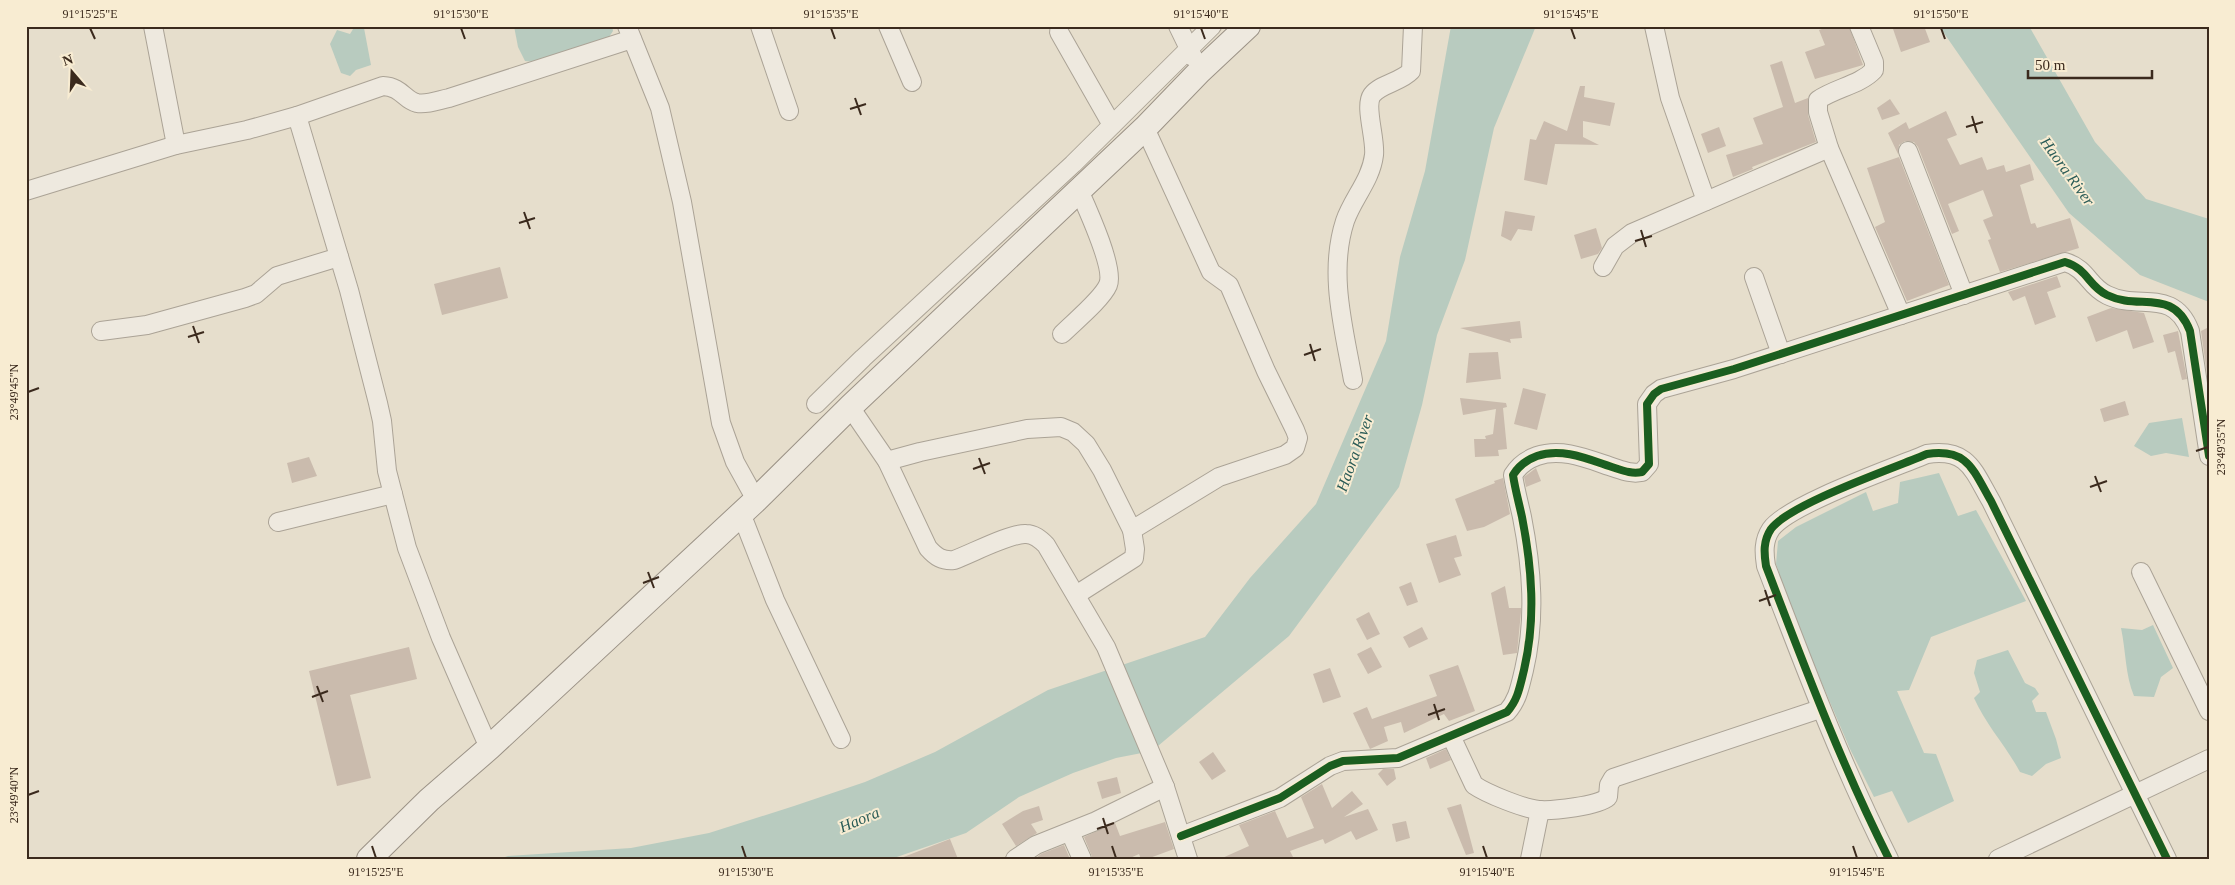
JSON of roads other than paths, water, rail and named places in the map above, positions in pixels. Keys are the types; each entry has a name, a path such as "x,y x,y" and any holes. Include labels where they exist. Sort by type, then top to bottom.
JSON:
{"main road":[{"path":"369,859 429,800 489,748 749,506 850,407 1145,128 1200,71 1248,26"}],"street":[{"path":"153,26 176,145"},
{"path":"760,26 789,111"},
{"path":"888,26 912,82"},
{"path":"1178,26 1200,71"},
{"path":"816,404 863,358 1073,164 1212,26"},
{"path":"1353,380 1337,283 1340,243 1345,221 1371,171 1375,139 1370,110 1371,99 1376,92 1403,78 1411,71 1414,26"},
{"path":"1654,26 1670,98 1706,201"},
{"path":"1859,26 1874,62 1874,70 1866,77 1818,100 1818,112 1829,148 1901,315"},
{"path":"1059,32 1112,125"},
{"path":"26,191 176,145 247,130 297,116 382,86 391,86 414,102 419,103 448,98 629,33 660,108 682,202 722,422 749,506 775,600 841,739"},
{"path":"297,116 339,257 382,421 383,448 393,494 418,580 489,748"},
{"path":"1132,530 1212,480 1285,455 1296,448 1298,444 1295,430 1266,371 1229,285 1211,272 1145,128"},
{"path":"1603,266 1615,246 1622,239 1829,148"},
{"path":"1908,151 1964,294"},
{"path":"1062,334 1105,290 1110,279 1108,265 1079,190"},
{"path":"101,331 147,325 245,298 256,294 277,276 339,257"},
{"path":"1181,836 1280,798 1330,766 1343,761 1398,758 1506,712 1515,704 1528,652 1532,601 1528,557 1514,484 1514,475 1518,466 1528,460 1557,453 1571,454 1630,473 1642,472 1649,464 1647,404 1654,394 1661,389 1781,354 2065,262 2080,268 2098,290 2107,296 2118,300 2156,302 2173,308 2182,314 2190,331 2209,456"},
{"path":"1754,277 1781,354"},
{"path":"850,407 887,461 928,548 934,555 946,561 954,560 1010,538 1028,534 1040,539 1046,545 1106,647 1154,758 1188,859"},
{"path":"887,461 1027,429 1061,427 1074,432 1086,444 1102,470 1132,530 1135,549 1134,558 1076,595"},
{"path":"1890,859 1861,803 1820,709 1766,566 1764,551 1766,539 1780,519 1841,489 1927,454 1942,452 1957,454 1972,469 1991,501 2168,859"},
{"path":"278,522 393,494"},
{"path":"2142,572 2209,711"},
{"path":"1451,736 1474,786 1540,810 1597,804 1608,797 1609,785 1613,778 1820,709"},
{"path":"1998,859 2209,759"},
{"path":"1015,859 1036,845 1070,832 1165,787"},
{"path":"1530,859 1540,810"},
{"path":"1070,832 1082,859"}],"water":[{"path":"355,26 364,28 371,65 356,70 350,76 341,73 330,44 337,30 350,34"},
{"path":"514,26 612,26 613,31 609,37 534,62 525,61 518,47"},
{"path":"1451,26 1536,26 1494,128 1465,260 1437,335 1422,405 1399,487 1289,636 1152,751 1116,758 1073,773 1019,797 966,833 891,859 499,859 508,856 631,848 709,833 865,782 935,752 1048,690 1205,637 1250,578 1316,504 1386,341 1400,257 1425,171"},
{"name":"Haora River","path":"1939,26 2029,26 2095,142 2146,199 2209,219 2209,302 2140,275 2069,213"},
{"path":"2182,418 2189,457 2166,453 2151,456 2134,446 2149,423"},
{"path":"1939,473 1958,516 1976,510 2026,601 1931,637 1909,690 1897,691 1924,753 1936,754 1954,801 1908,823 1892,791 1874,797 1850,749 1797,625 1776,564 1778,541 1796,527 1866,492 1873,511 1898,503 1900,482"},
{"path":"2153,625 2173,668 2161,677 2154,697 2134,696 2127,671 2121,628 2142,630"},
{"path":"2008,650 2025,683 2035,688 2039,694 2032,701 2036,712 2046,712 2061,758 2046,764 2032,776 2020,772 1984,717 1974,698 1980,692 1974,673 1977,660"}],"water label":[{"name":"Haora","path":"859,819"}]}
